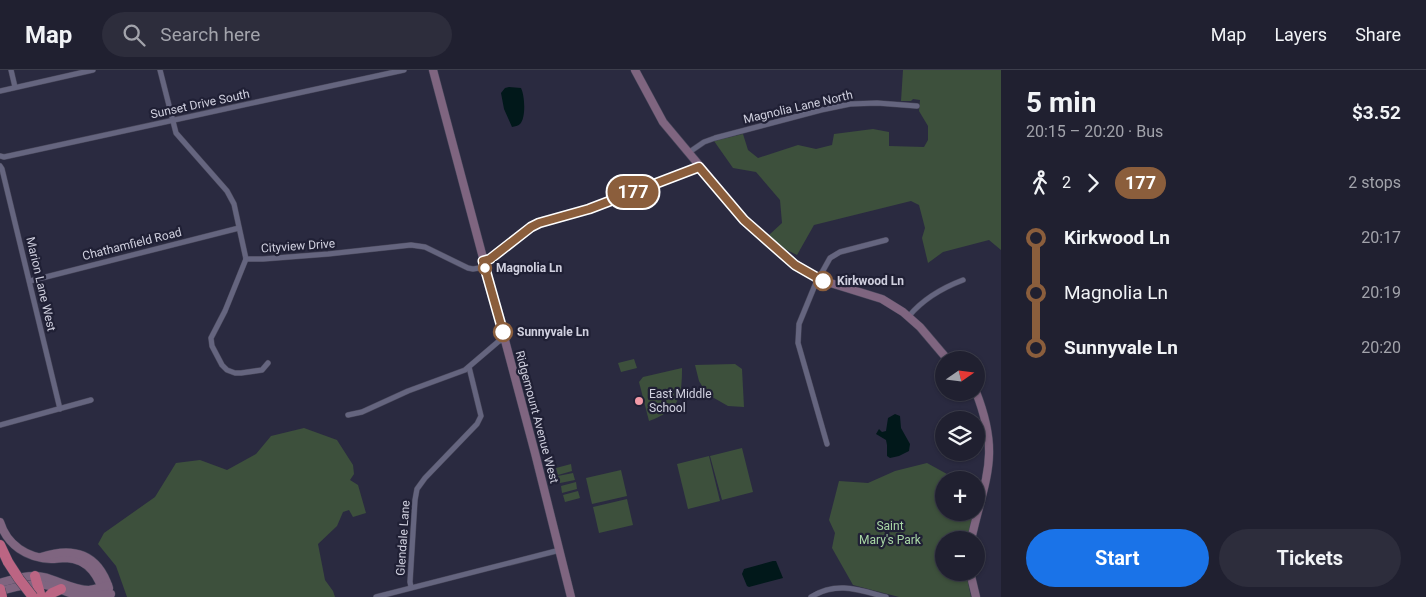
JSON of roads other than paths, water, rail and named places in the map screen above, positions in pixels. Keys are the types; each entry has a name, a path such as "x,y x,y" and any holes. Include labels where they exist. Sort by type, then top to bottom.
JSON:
{"highway":[{"path":"0,545 8,562 33,597"},
{"path":"37,580 41,597"},
{"path":"48,597 61,589"},
{"path":"0,590 2,597"}],"street":[{"path":"11,70 15,87"},
{"path":"0,91 93,70"},
{"path":"160,70 179,138 227,191 231,198 236,211 246,259"},
{"name":"Sunset Drive South","path":"0,156 404,70"},
{"name":"Ridgemount Avenue West","path":"432,70 505,340 571,597"},
{"path":"636,70 663,122 744,220 795,265 818,278 882,299 894,305 910,316 940,351"},
{"name":"Magnolia Lane North","path":"688,153 704,142 715,138 821,110 866,103 917,106"},
{"name":"Marion Lane West","path":"0,166 30,281 60,409"},
{"path":"484,264 531,227 539,223 589,209 699,167"},
{"name":"Chathamfield Road","path":"30,281 239,228"},
{"path":"827,444 798,343 799,324 818,278 830,258 840,252 886,240"},
{"name":"Cityview Drive","path":"268,363 262,370 235,373 222,365 212,346 211,338 225,311 246,259 328,254 410,245 425,247 468,268 473,269 484,264"},
{"path":"910,316 923,301 939,290 963,280"},
{"path":"348,415 362,412 375,407 389,398 459,373 500,341 505,340"},
{"name":"Glendale Lane","path":"411,587 413,525 417,489 425,478 478,424 481,416 469,367"},
{"path":"0,425 91,400"},
{"path":"982,401 994,422"},
{"path":"974,531 997,467"},
{"path":"0,522 6,536 14,546 28,554 40,557 64,552 83,555 100,568 107,592"},
{"path":"376,597 560,550"},
{"path":"0,582 22,577 37,580 79,596 92,597 107,592"},
{"path":"0,590 24,586 37,580 50,579 84,589 107,592"},
{"path":"972,581 976,597"},
{"path":"811,597 829,589 844,588 856,589 886,597"},
{"path":"829,589 831,597"}],"place":[{"name":"Magnolia Ln","path":"485,268"},
{"name":"Kirkwood Ln","path":"823,281"},
{"name":"Sunnyvale Ln","path":"503,332"},
{"name":"East Middle School","path":"639,401"}],"park label":[{"name":"Saint Mary's Park","path":"890,533"}]}
